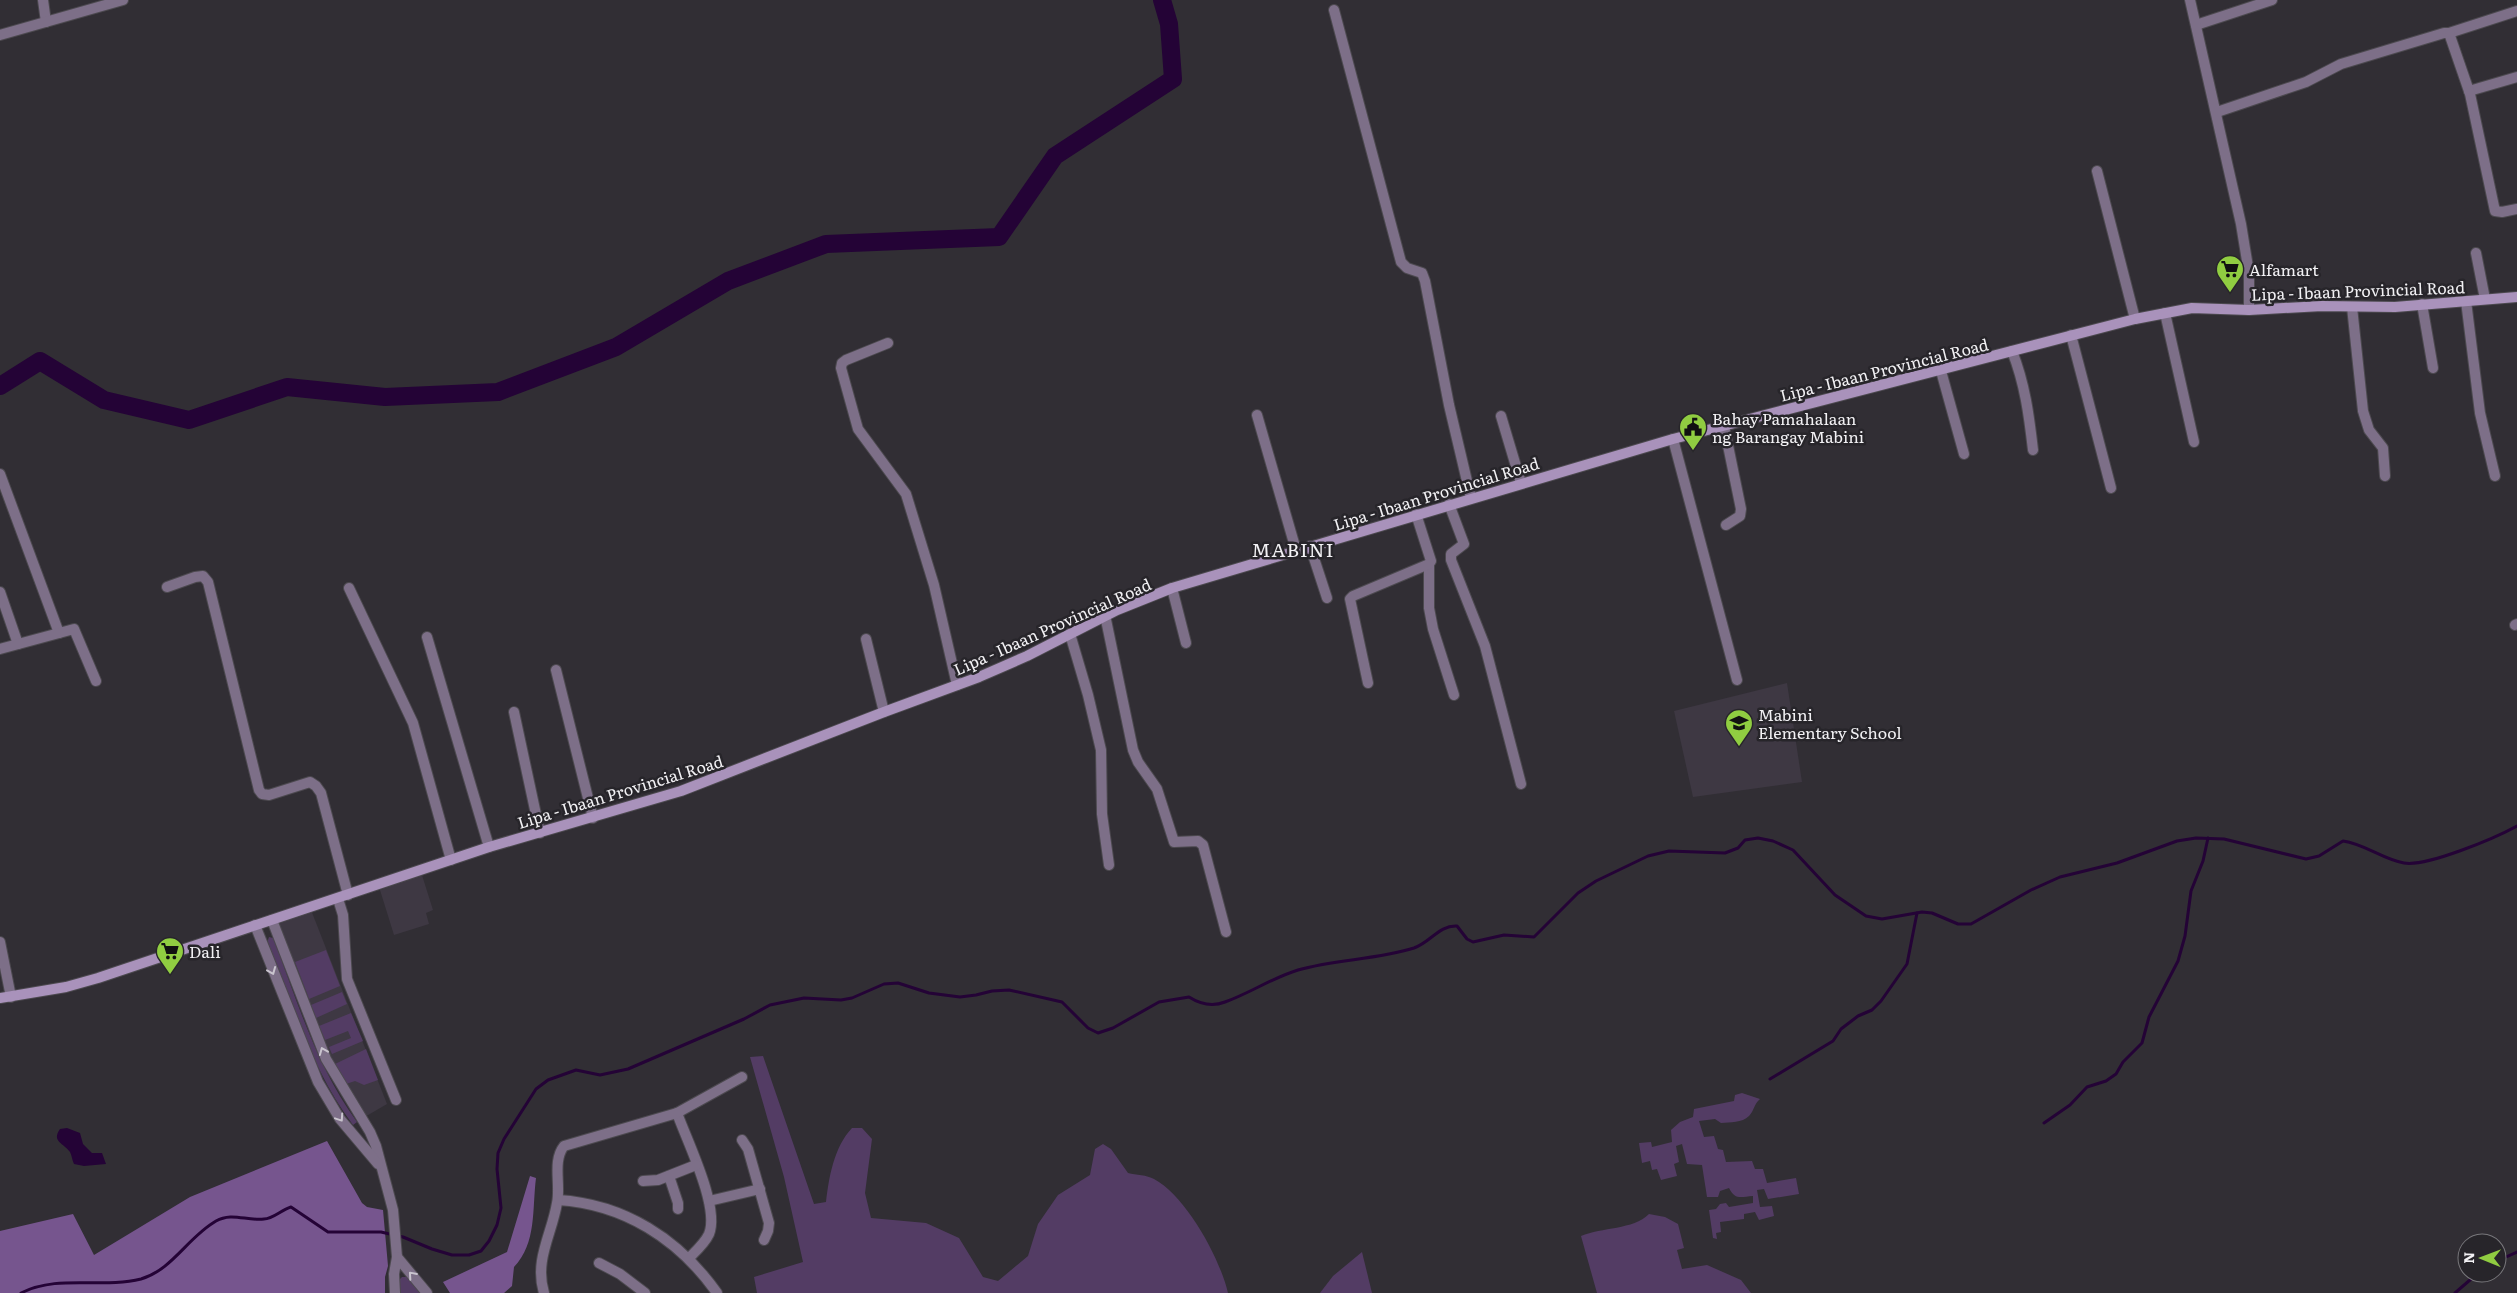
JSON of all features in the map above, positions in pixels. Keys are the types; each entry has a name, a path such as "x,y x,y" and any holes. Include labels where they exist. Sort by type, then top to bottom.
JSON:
{"main road":[{"name":"Lipa - Ibaan Provincial Road","path":"5,997 82,983 489,847 681,791 1000,669 1105,616 1172,588 1449,504 1673,439 1941,371 2135,319 2192,308 2249,310 2422,304 2517,297"}],"street":[{"path":"43,0 46,22"},
{"path":"0,35 123,0"},
{"path":"2190,0 2241,224 2249,273 2249,310"},
{"path":"2196,25 2272,0"},
{"path":"1334,10 1401,262 1407,268 1422,273 1425,281 1449,406 1471,498"},
{"path":"2217,112 2306,82 2341,64 2444,32 2449,33 2517,12"},
{"path":"2449,33 2469,91 2495,211 2502,212 2517,209"},
{"path":"2469,91 2517,77"},
{"path":"2097,171 2135,319"},
{"path":"2476,253 2485,299"},
{"path":"2466,301 2480,413 2495,476"},
{"path":"2422,304 2433,368"},
{"path":"2352,306 2363,411 2369,430 2383,448 2385,476"},
{"path":"2165,313 2194,442"},
{"path":"2071,336 2111,488"},
{"path":"888,343 846,360 842,363 841,368 858,429 906,494 934,585 957,686"},
{"path":"2012,351 2026,392 2033,450"},
{"path":"1941,371 1964,454"},
{"path":"1257,415 1296,550"},
{"path":"1500,416 1521,483"},
{"path":"1724,426 1741,509 1740,516 1726,525"},
{"path":"1673,439 1738,680"},
{"path":"0,474 59,633"},
{"path":"1449,504 1464,544 1451,554 1451,560 1485,646 1521,784"},
{"path":"1416,514 1431,561 1429,564 1429,608 1433,630 1454,695"},
{"path":"1310,546 1327,598"},
{"path":"1368,683 1350,600 1353,596 1429,564"},
{"path":"167,587 203,576 208,582 259,790 262,794 269,795 310,782 316,786 321,793 348,895"},
{"path":"349,588 414,723 451,860"},
{"path":"1172,588 1186,643"},
{"path":"0,592 2,606 18,644"},
{"path":"1105,616 1133,750 1138,762 1157,789 1174,842 1198,841 1203,844 1226,932"},
{"path":"0,649 74,629 96,681"},
{"path":"1070,634 1088,695 1101,750 1102,814 1109,865"},
{"path":"428,637 489,847"},
{"path":"866,639 884,712"},
{"path":"556,670 593,818"},
{"path":"514,712 540,833"},
{"path":"338,899 343,915 347,979 396,1100"},
{"path":"272,920 326,1059 370,1132 388,1186 393,1210 397,1256 394,1274 395,1293"},
{"path":"255,925 318,1082 340,1119 381,1168"},
{"path":"0,942 5,997"},
{"path":"544,1293 540,1266 558,1200 559,1160 564,1146 677,1113 742,1077"},
{"path":"677,1113 710,1202 708,1235 690,1258"},
{"path":"742,1140 748,1149 769,1223 764,1240"},
{"path":"643,1181 669,1176 696,1165"},
{"path":"669,1176 678,1208"},
{"path":"710,1202 760,1189"},
{"path":"558,1200 590,1203 623,1214 660,1234 690,1258 717,1293"},
{"path":"397,1256 427,1293"},
{"path":"599,1263 620,1274 645,1293"}],"shaded area":[{"name":"Mabini Elementary School","path":"1787,683 1802,782 1693,797 1674,711"},
{"path":"421,872 433,910 426,913 429,924 394,935 380,890"},
{"path":"311,910 387,1104 363,1118 341,1084 274,920"},
{"path":"269,937 273,938 312,1040 332,1082 357,1122 353,1125 326,1083 304,1037 267,943"},
{"path":"326,950 340,986 309,999 295,962"},
{"path":"342,992 347,1004 316,1018 311,1005"},
{"path":"351,1013 363,1041 332,1054 329,1047 351,1038 348,1031 325,1040 319,1026"},
{"path":"366,1049 378,1080 364,1085 355,1081 346,1084 335,1064"},
{"path":"763,1056 814,1204 826,1202 833,1163 846,1136 852,1128 862,1128 872,1139 865,1193 871,1218 926,1223 959,1238 983,1277 998,1281 1028,1256 1038,1224 1058,1195 1090,1175 1095,1149 1103,1144 1111,1149 1128,1173 1154,1179 1166,1187 1178,1199 1210,1246 1228,1293 757,1293 754,1277 803,1262 784,1177 750,1057"},
{"path":"1742,1093 1760,1099 1749,1116 1743,1120 1732,1122 1721,1123 1715,1119 1699,1121 1704,1137 1714,1136 1718,1149 1723,1150 1726,1162 1752,1161 1755,1169 1763,1169 1767,1183 1796,1178 1799,1194 1768,1199 1764,1189 1757,1190 1760,1207 1772,1206 1774,1216 1759,1220 1755,1212 1744,1214 1744,1219 1720,1222 1721,1232 1716,1233 1717,1239 1713,1238 1709,1210 1716,1209 1720,1204 1726,1203 1729,1207 1753,1203 1753,1196 1736,1196 1729,1188 1720,1191 1718,1197 1707,1197 1702,1165 1687,1164 1682,1144 1676,1146 1679,1162 1674,1164 1677,1176 1661,1180 1657,1169 1652,1170 1650,1161 1642,1163 1639,1143 1651,1142 1652,1147 1672,1142 1671,1130 1680,1122 1693,1117 1694,1109 1734,1101 1735,1095"},
{"path":"67,1128 80,1133 83,1144 92,1153 102,1153 106,1164 84,1166 74,1164 70,1152 59,1142 57,1137 60,1129"},
{"path":"327,1141 362,1203 367,1207 383,1210 388,1266 385,1277 385,1293 0,1293 0,1231 73,1214 94,1255 190,1197"},
{"path":"530,1176 536,1178 532,1225 527,1247 514,1267 512,1286 504,1293 450,1293 443,1282 507,1252"},
{"path":"1649,1214 1665,1217 1678,1224 1684,1248 1677,1250 1682,1269 1707,1265 1741,1280 1751,1293 1597,1293 1581,1236 1626,1226 1635,1223"},
{"path":"1362,1252 1372,1293 1320,1293 1333,1276"},
{"path":"402,1277 408,1277 422,1293 400,1293 399,1280"}],"waterway":[{"path":"0,386 40,361 104,400 189,420 287,387 385,397 498,392 616,347 728,281 826,244 999,237 1055,156 1173,79 1169,24 1162,0"},
{"path":"21,1293 35,1287 50,1284 111,1283 141,1279 152,1275 162,1268 206,1228 222,1218 267,1219 291,1207 328,1232 381,1232 403,1237 452,1255 469,1255 481,1251 489,1241 497,1225 501,1208 497,1169 498,1153 504,1139 536,1089 548,1080 576,1070 600,1075 628,1069 744,1019 770,1005 804,998 841,1000 852,998 884,984 898,983 929,993 960,997 1009,990 1062,1002 1088,1028 1098,1033 1113,1028 1159,1002 1189,997 1206,1004 1220,1004 1298,970 1414,948 1451,926 1457,926 1467,939 1473,942 1504,935 1534,937 1578,893 1596,881 1648,856 1669,851 1725,853 1738,848 1745,840 1758,838 1773,841 1793,850 1835,895 1866,916 1882,919 1922,912 1932,913 1958,924 1971,924 2031,890 2060,877 2117,863 2177,841 2196,838 2224,839 2306,859 2319,856 2343,841 2359,845 2396,861 2415,863 2428,861 2461,850 2517,826"},
{"path":"2044,1123 2070,1105 2087,1087 2106,1081 2116,1074 2123,1062 2142,1043 2149,1017 2178,961 2185,936 2191,891 2203,861 2208,838"},
{"path":"1770,1079 1833,1041 1841,1029 1858,1016 1872,1010 1881,1001 1907,964 1917,913"},
{"path":"2507,1256 2517,1252"},
{"path":"2455,1293 2466,1283"}],"place":[{"name":"Alfamart","path":"2230,293"},
{"name":"Bahay Pamahalaan ng Barangay Mabini","path":"1693,451"},
{"name":"Mabini Elementary School","path":"1739,747"},
{"name":"Dali","path":"170,975"}],"district":[{"name":"MABINI","path":"1293,549"}]}
